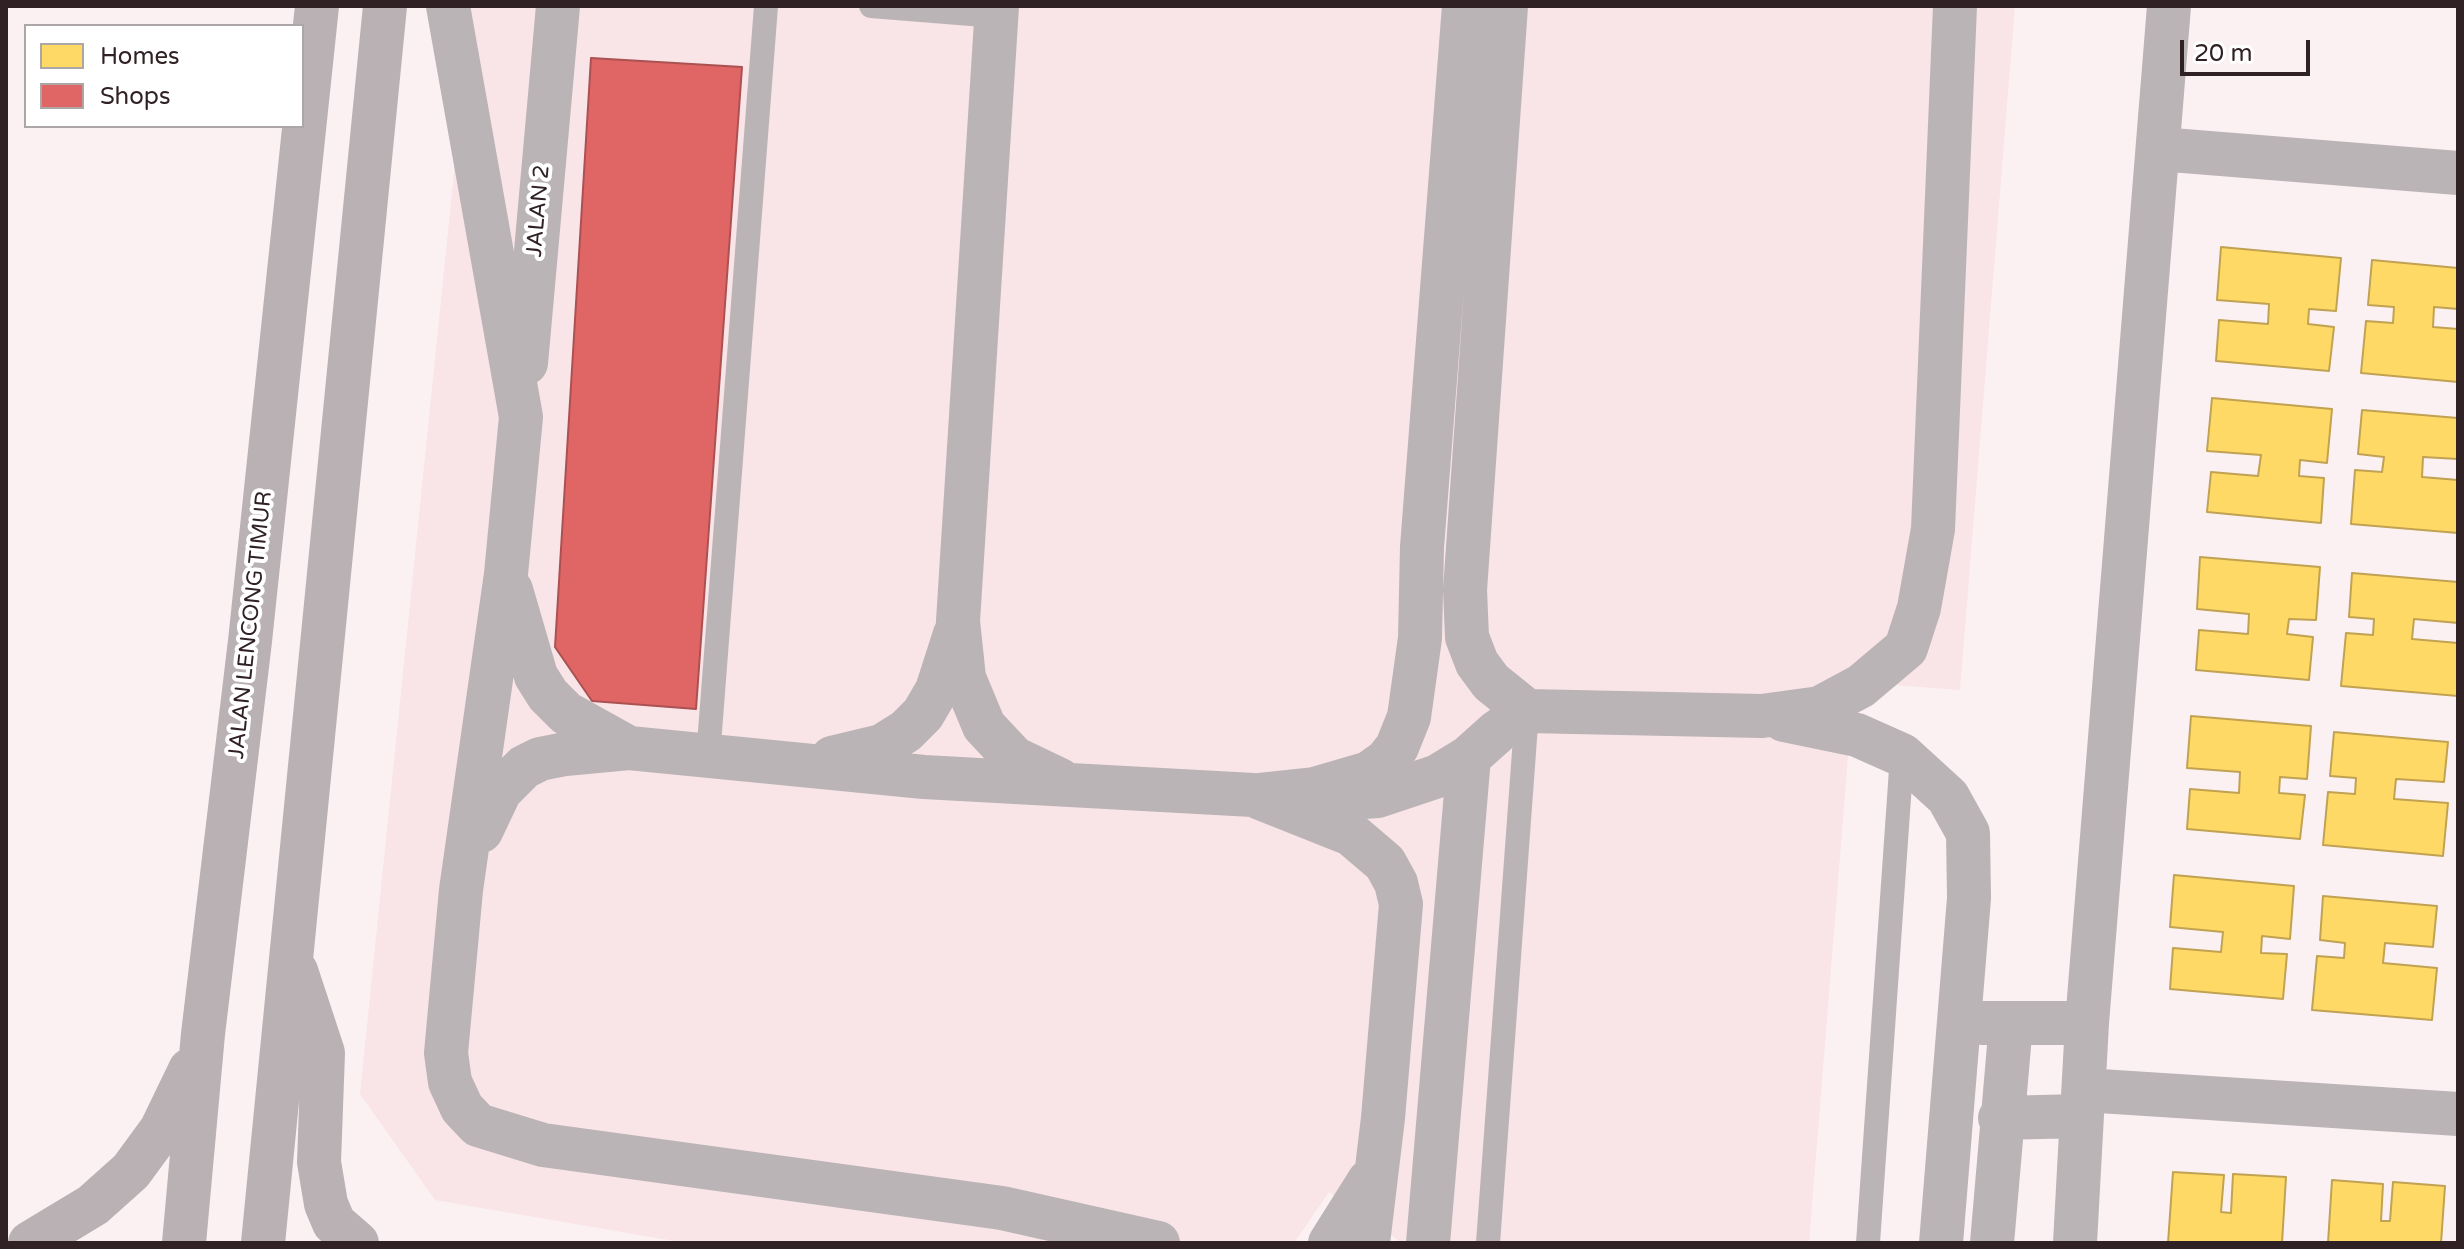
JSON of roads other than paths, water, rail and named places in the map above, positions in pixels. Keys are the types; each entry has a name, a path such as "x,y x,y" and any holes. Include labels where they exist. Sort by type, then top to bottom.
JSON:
{"highway":[{"name":"JALAN LENCONG TIMUR","path":"184,1243 203,1034 250,641 317,6"},
{"path":"263,1243 385,6"},
{"path":"290,953 323,1053 319,1162 326,1204 334,1223 357,1243"},
{"path":"30,1243 93,1205 131,1171 161,1130 203,1034"}],"street":[{"path":"448,6 521,417"},
{"name":"JALAN 2","path":"461,890 506,574 558,6"},
{"path":"1253,795 1314,789 1369,773 1386,761 1397,747 1409,717 1420,638 1422,547 1464,6"},
{"path":"1506,6 1465,615 1467,637 1477,663 1491,682 1527,711"},
{"path":"1158,1243 1002,1208 543,1145 478,1125 462,1108 450,1082 446,1053 461,890 486,817 509,779 540,759 629,748 924,777 1317,800 1378,796 1412,787 1469,757 1527,711 1762,716 1820,708 1861,686 1906,648 1919,608 1933,529 1955,6"},
{"path":"2075,1243 2087,1023 2169,6"},
{"path":"996,11 958,621 964,678 984,726 1014,758 1033,771 1073,786"},
{"path":"2159,149 2458,173"},
{"path":"506,574 536,676 548,695 566,713 629,748"},
{"path":"794,764 858,754 906,731 923,714 937,690 958,621"},
{"path":"1762,716 1857,735 1902,755 1948,797 1968,833 1969,898 1941,1243"},
{"path":"1428,1243 1469,757"},
{"path":"1253,795 1351,834 1385,863 1396,883 1400,926 1378,1169 1368,1243"},
{"path":"1959,1023 2087,1023"},
{"path":"1992,1243 2000,1118 2011,1023"},
{"path":"2000,1118 2083,1103 2458,1114"},
{"path":"1330,1243 1378,1169"}],"lane":[{"path":"708,757 766,6"},
{"path":"871,6 996,11"},
{"path":"1488,1243 1527,711"},
{"path":"1868,1243 1902,755"}]}
